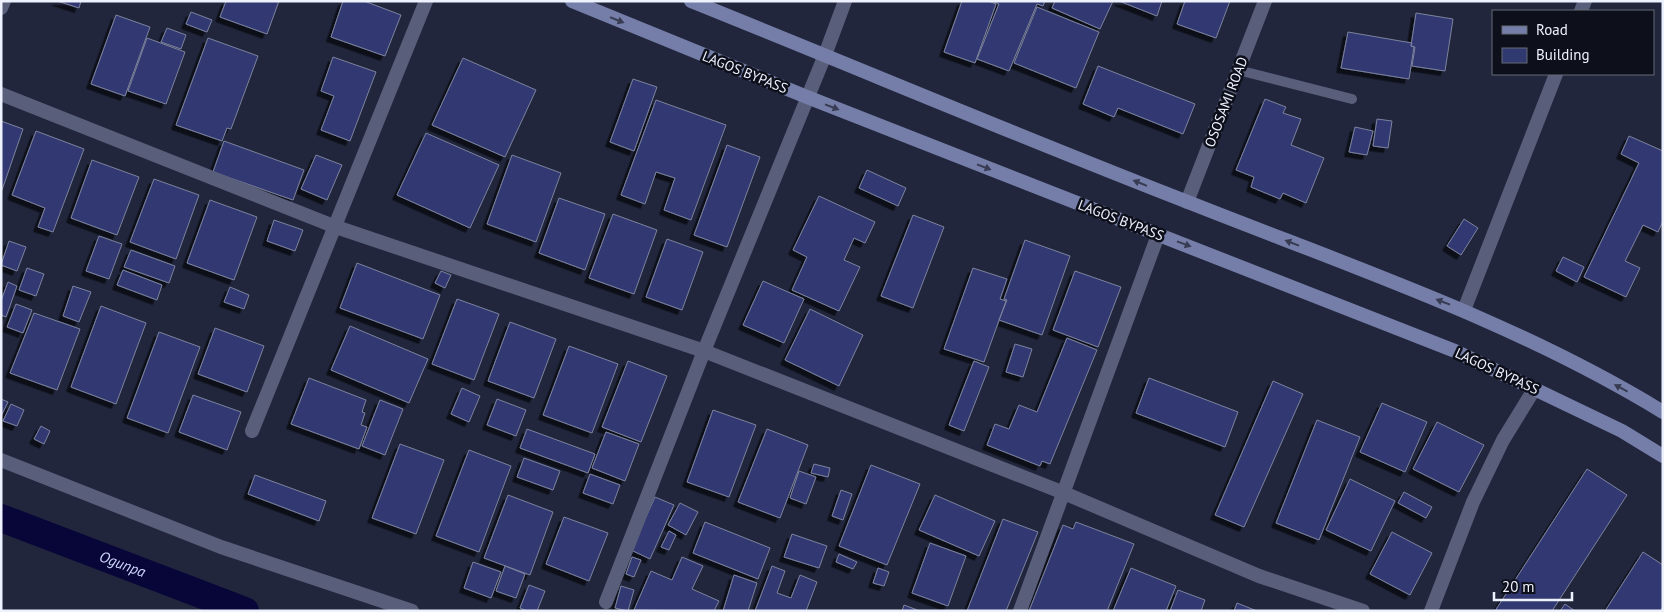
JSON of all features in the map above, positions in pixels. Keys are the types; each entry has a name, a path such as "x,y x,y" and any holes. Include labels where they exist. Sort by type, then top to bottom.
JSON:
{"main road":[{"name":"LAGOS BYPASS","path":"572,1 807,97 1455,351 1622,431 1663,456"},
{"path":"691,1 1187,202 1464,310 1551,350 1663,412"}],"street":[{"path":"1,8 4,1"},
{"path":"252,431 426,1"},
{"path":"606,602 704,351 825,55 845,1"},
{"name":"OSOSAMI ROAD","path":"1187,202 1265,1"},
{"path":"1464,310 1556,75"},
{"path":"1,94 336,227 704,351 1064,493 1259,576 1363,611"},
{"path":"1020,611 1158,235"},
{"path":"1431,611 1473,502 1503,440 1535,388"},
{"path":"1,460 221,547 412,611"}],"lane":[{"path":"1238,70 1352,99"}],"building":[{"path":"57,1 81,1 79,8"},
{"path":"226,1 279,1 267,34 220,17"},
{"path":"343,1 364,1 401,15 385,56 331,37"},
{"path":"962,1 988,1 996,4 975,63 944,52"},
{"path":"992,1 1045,1 1043,6 1037,4 1009,71 977,59 999,4"},
{"path":"1055,1 1113,1 1100,29 1052,8"},
{"path":"1119,1 1162,1 1157,16"},
{"path":"1185,1 1230,1 1216,38 1177,24"},
{"path":"1037,7 1099,32 1076,88 1014,63"},
{"path":"191,12 212,20 207,32 186,24"},
{"path":"1416,13 1453,19 1445,71 1412,66 1415,47 1411,46"},
{"path":"116,15 150,27 125,96 91,84"},
{"path":"167,28 186,35 181,49 161,42"},
{"path":"1348,32 1412,43 1411,46 1414,47 1409,79 1341,68"},
{"path":"147,38 185,52 166,104 128,91"},
{"path":"208,38 258,56 231,129 227,128 222,141 176,125"},
{"path":"333,57 376,72 350,141 321,130 334,96 321,91"},
{"path":"463,58 536,90 505,157 432,125"},
{"path":"1098,66 1195,104 1183,134 1118,108 1114,117 1083,104"},
{"path":"633,79 657,87 634,151 610,142"},
{"path":"1265,99 1286,107 1283,113 1301,119 1291,145 1324,158 1306,203 1283,193 1280,199 1251,187 1254,177 1236,170"},
{"path":"656,100 726,125 691,220 664,210 675,178 656,172 645,204 621,195"},
{"path":"1377,119 1392,121 1388,148 1373,146"},
{"path":"1,121 23,129 1,193"},
{"path":"1355,127 1373,131 1367,155 1349,152"},
{"path":"36,131 84,149 53,232 38,227 45,208 12,195"},
{"path":"426,133 499,165 470,228 397,195"},
{"path":"1629,136 1663,151 1663,221 1658,232 1643,225 1625,261 1640,268 1626,297 1584,277 1639,163 1621,154"},
{"path":"224,141 304,170 293,200 213,172"},
{"path":"727,145 760,157 727,247 694,235"},
{"path":"316,155 342,165 327,200 301,189"},
{"path":"512,155 561,173 536,242 487,224"},
{"path":"92,160 139,177 117,235 71,218"},
{"path":"867,170 906,188 898,206 859,188"},
{"path":"154,179 199,195 176,259 130,242"},
{"path":"819,196 875,222 865,243 854,238 844,260 860,267 839,311 792,290 807,257 793,250"},
{"path":"559,198 605,214 585,270 539,253"},
{"path":"210,200 257,217 234,280 187,263"},
{"path":"613,214 657,230 634,294 589,278"},
{"path":"913,215 944,227 913,308 881,296"},
{"path":"1464,219 1478,228 1461,255 1447,246"},
{"path":"274,220 303,230 295,251 267,241"},
{"path":"99,236 122,244 109,279 86,271"},
{"path":"667,239 703,252 682,310 646,297"},
{"path":"1025,240 1070,256 1042,335 999,320 1007,300 1004,299"},
{"path":"9,241 26,247 17,271 1,265"},
{"path":"131,250 175,266 169,283 124,267"},
{"path":"1563,257 1584,267 1577,282 1556,271"},
{"path":"357,263 440,295 423,339 340,308"},
{"path":"27,268 44,274 36,296 19,290"},
{"path":"973,268 1007,279 1000,299 1006,301 984,362 944,349"},
{"path":"123,270 162,285 157,300 117,285"},
{"path":"441,271 451,275 445,288 435,283"},
{"path":"1075,271 1121,287 1098,347 1053,330"},
{"path":"763,281 804,299 784,343 743,325"},
{"path":"8,282 17,286 6,317 1,315 1,301"},
{"path":"73,286 91,292 79,322 63,316"},
{"path":"230,287 249,295 244,309 224,302"},
{"path":"457,299 499,314 474,380 432,364"},
{"path":"16,304 32,310 23,333 7,327"},
{"path":"101,306 146,323 116,404 71,387"},
{"path":"810,309 863,335 839,386 785,360"},
{"path":"34,313 80,329 57,390 10,373"},
{"path":"510,322 556,339 534,398 488,381"},
{"path":"350,326 428,359 409,403 331,370"},
{"path":"215,328 264,346 247,392 198,374"},
{"path":"159,332 200,347 168,433 127,418"},
{"path":"1067,338 1097,350 1050,464 1042,461 1040,466 987,445 995,424 1009,429 1019,405 1037,412"},
{"path":"1015,344 1032,349 1023,377 1006,372"},
{"path":"569,346 618,364 592,433 543,415"},
{"path":"628,361 667,376 641,442 602,427"},
{"path":"974,361 989,367 964,431 949,425"},
{"path":"309,378 366,400 362,412 365,413 361,425 367,427 359,449 291,424"},
{"path":"1149,378 1238,412 1225,447 1136,413"},
{"path":"1273,381 1303,394 1244,527 1215,515"},
{"path":"462,388 480,396 469,422 451,414"},
{"path":"193,395 241,412 227,450 179,432"},
{"path":"1,399 8,402 1,416"},
{"path":"497,399 526,410 516,436 487,425"},
{"path":"380,400 403,409 385,455 362,446"},
{"path":"1382,403 1427,422 1405,472 1360,452"},
{"path":"11,404 24,410 17,426 3,421"},
{"path":"713,410 756,425 729,497 687,482"},
{"path":"1317,420 1360,437 1319,540 1276,523"},
{"path":"1437,422 1484,445 1459,492 1413,469"},
{"path":"41,426 50,431 44,444 34,439"},
{"path":"527,429 595,454 588,473 520,448"},
{"path":"767,429 808,445 780,518 738,502"},
{"path":"606,432 639,444 625,481 592,468"},
{"path":"400,444 444,460 416,534 372,518"},
{"path":"469,450 511,466 479,552 436,536"},
{"path":"524,458 560,471 553,490 517,477"},
{"path":"814,464 830,468 828,477 811,473"},
{"path":"871,465 920,484 887,565 839,546"},
{"path":"1587,469 1627,495 1552,611 1495,611"},
{"path":"799,471 816,477 806,504 790,498"},
{"path":"590,474 620,485 613,504 583,493"},
{"path":"255,475 326,501 319,521 248,494"},
{"path":"1350,479 1395,501 1371,551 1326,530"},
{"path":"841,490 852,494 843,520 832,516"},
{"path":"1404,492 1432,507 1426,518 1398,503"},
{"path":"508,495 553,512 530,575 484,558"},
{"path":"935,495 995,521 979,556 919,530"},
{"path":"655,497 674,505 650,559 631,550"},
{"path":"680,503 698,512 686,535 668,525"},
{"path":"564,517 608,533 589,581 546,564"},
{"path":"1003,519 1038,532 1006,611 967,611"},
{"path":"705,522 770,548 758,579 693,553"},
{"path":"1076,522 1134,544 1107,611 1029,611 1063,525 1073,529"},
{"path":"669,531 676,535 669,550 661,547"},
{"path":"1392,532 1432,553 1410,595 1370,574"},
{"path":"792,534 827,546 819,568 784,557"},
{"path":"930,543 966,556 948,606 912,593"},
{"path":"1643,552 1663,565 1663,606 1660,611 1605,611"},
{"path":"839,554 857,562 853,569 836,562"},
{"path":"632,557 641,560 634,577 626,574"},
{"path":"682,557 703,566 692,589 719,601 714,611 634,610 651,571 672,580"},
{"path":"473,562 501,572 491,598 464,588"},
{"path":"505,566 525,574 516,598 496,591"},
{"path":"772,566 785,571 777,593 791,598 800,575 817,582 806,611 755,611"},
{"path":"878,568 889,572 884,586 873,583"},
{"path":"1131,568 1176,586 1166,611 1113,611"},
{"path":"734,575 757,583 748,611 723,611"},
{"path":"529,585 545,591 537,611 527,611 520,608"},
{"path":"621,586 634,590 628,611 615,608"},
{"path":"1178,590 1205,600 1201,611 1170,611"},
{"path":"1237,603 1257,611 1234,611"},
{"path":"1565,604 1575,611 1560,611"},
{"path":"904,605 920,611 902,611"}],"waterway":[{"name":"Ogunpa","path":"1,518 245,611"}]}
